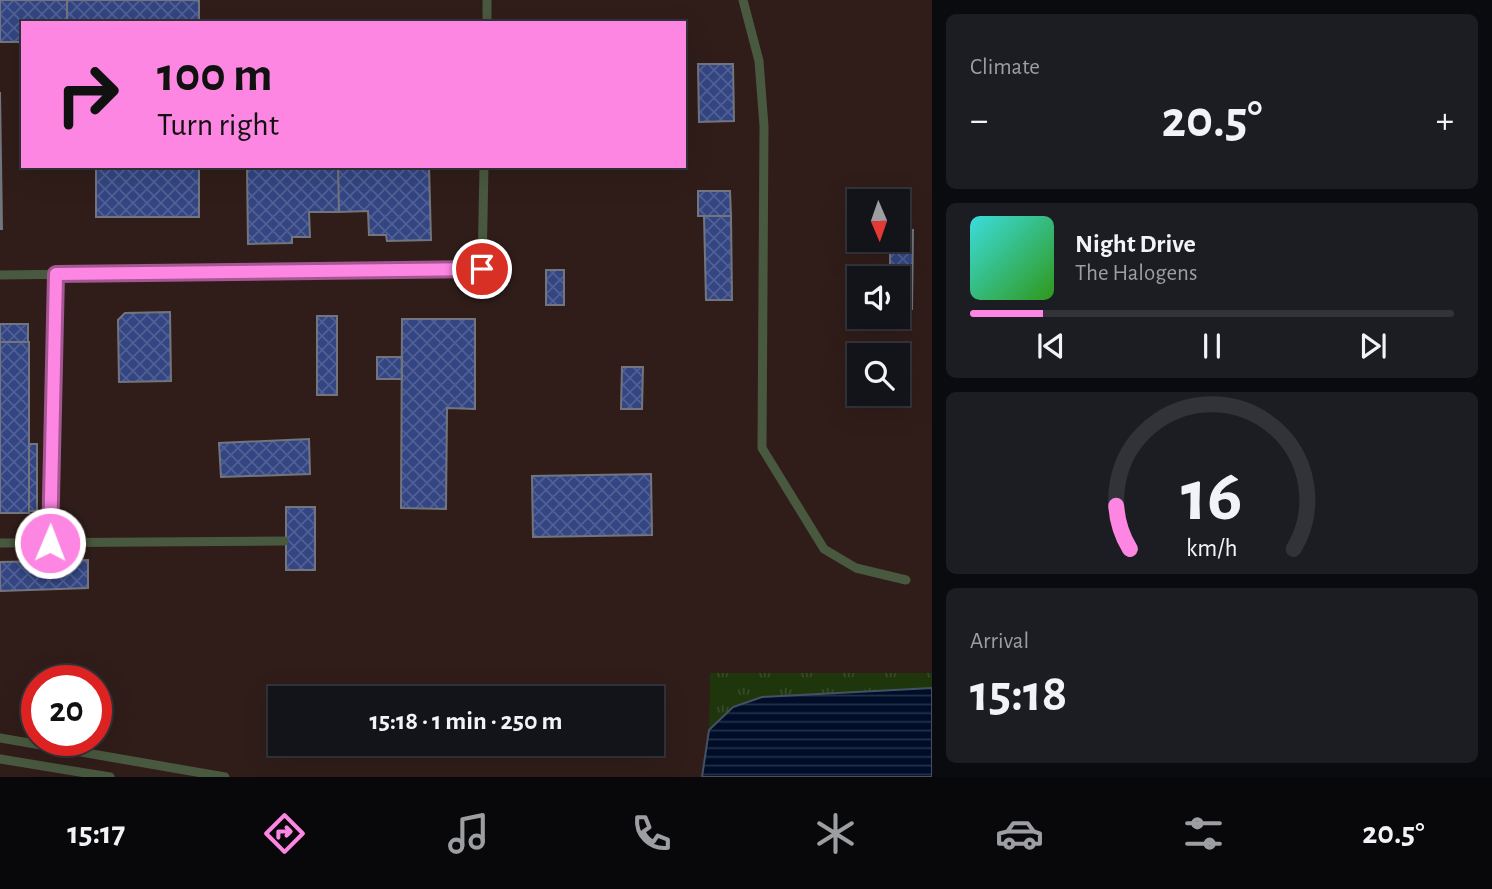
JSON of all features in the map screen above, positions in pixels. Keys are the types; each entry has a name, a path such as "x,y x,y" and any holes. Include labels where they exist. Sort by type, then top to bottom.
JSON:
{"lane":[{"path":"743,0 759,61 764,126 762,448 824,549 856,568 906,580"},
{"path":"487,1 487,21"},
{"path":"0,275 482,269 484,168"},
{"path":"50,543 56,274"},
{"path":"0,543 284,541"},
{"path":"0,738 225,777"},
{"path":"0,759 110,777"}],"shaded area":[{"path":"0,0 932,0 932,673 710,673 709,730 702,777 0,777"}],"green space":[{"path":"710,673 932,673 932,688 762,697 733,707 709,730"}],"water":[{"path":"932,688 932,777 702,777 709,730 733,707 762,697"}],"building":[{"path":"0,0 67,0 67,21 21,21 21,42 0,42"},
{"path":"67,0 199,0 199,21 67,21"},
{"path":"698,64 733,64 734,121 699,122"},
{"path":"0,92 2,229 0,229"},
{"path":"96,168 199,168 199,217 96,217"},
{"path":"247,168 338,168 339,212 309,212 310,237 292,237 292,243 248,244"},
{"path":"338,168 429,168 431,240 387,241 386,235 369,235 368,211 339,212"},
{"path":"698,191 730,191 731,216 698,216"},
{"path":"704,216 731,216 732,300 706,300"},
{"path":"910,230 913,230 912,309 910,266 890,266 890,252 910,252"},
{"path":"546,270 564,270 564,305 546,305"},
{"path":"170,312 171,381 119,382 118,320 125,313"},
{"path":"317,316 337,316 337,395 317,395"},
{"path":"402,319 475,319 475,409 447,408 446,509 401,508"},
{"path":"0,324 28,324 28,342 0,342"},
{"path":"0,342 29,342 29,513 0,513"},
{"path":"377,357 402,357 402,379 377,379"},
{"path":"622,367 643,367 642,409 621,409"},
{"path":"309,439 310,474 221,477 219,443"},
{"path":"29,444 37,444 37,511 29,511"},
{"path":"651,474 652,535 533,537 532,476"},
{"path":"286,507 315,507 315,570 286,570"},
{"path":"88,560 88,588 0,591 0,562"}],"route":[{"path":"50,543 56,274 482,269"}]}
